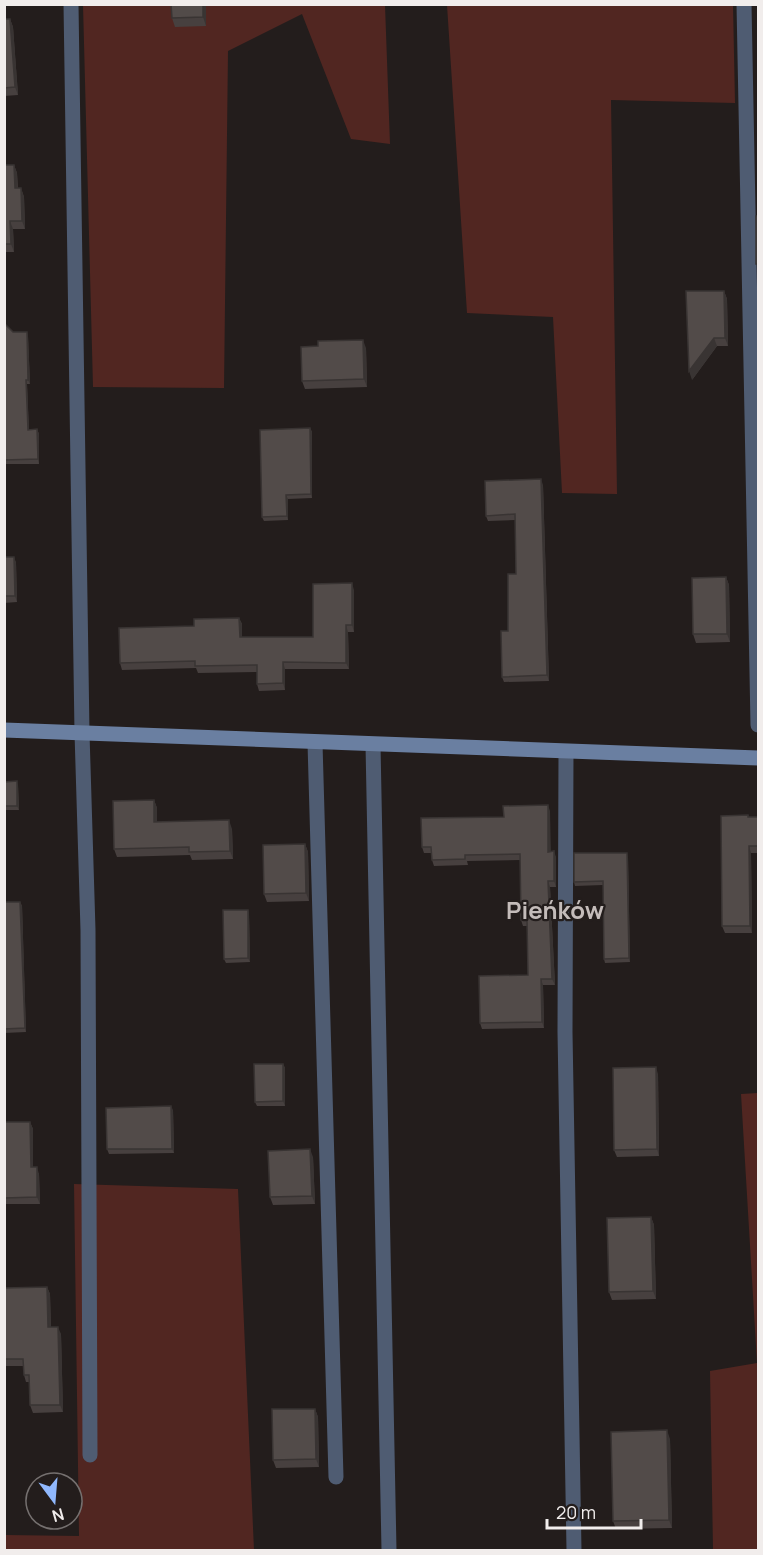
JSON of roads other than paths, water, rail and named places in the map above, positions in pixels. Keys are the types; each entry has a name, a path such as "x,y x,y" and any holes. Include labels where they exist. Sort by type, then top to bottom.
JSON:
{"street":[{"path":"4,730 759,758"}],"lane":[{"path":"71,4 82,733 88,930 90,1455"},
{"path":"744,4 759,725"},
{"path":"315,742 336,1477"},
{"path":"373,745 389,1551"},
{"path":"566,752 565,1032 574,1551"}],"district":[{"name":"Pieńków","path":"555,909"}]}
